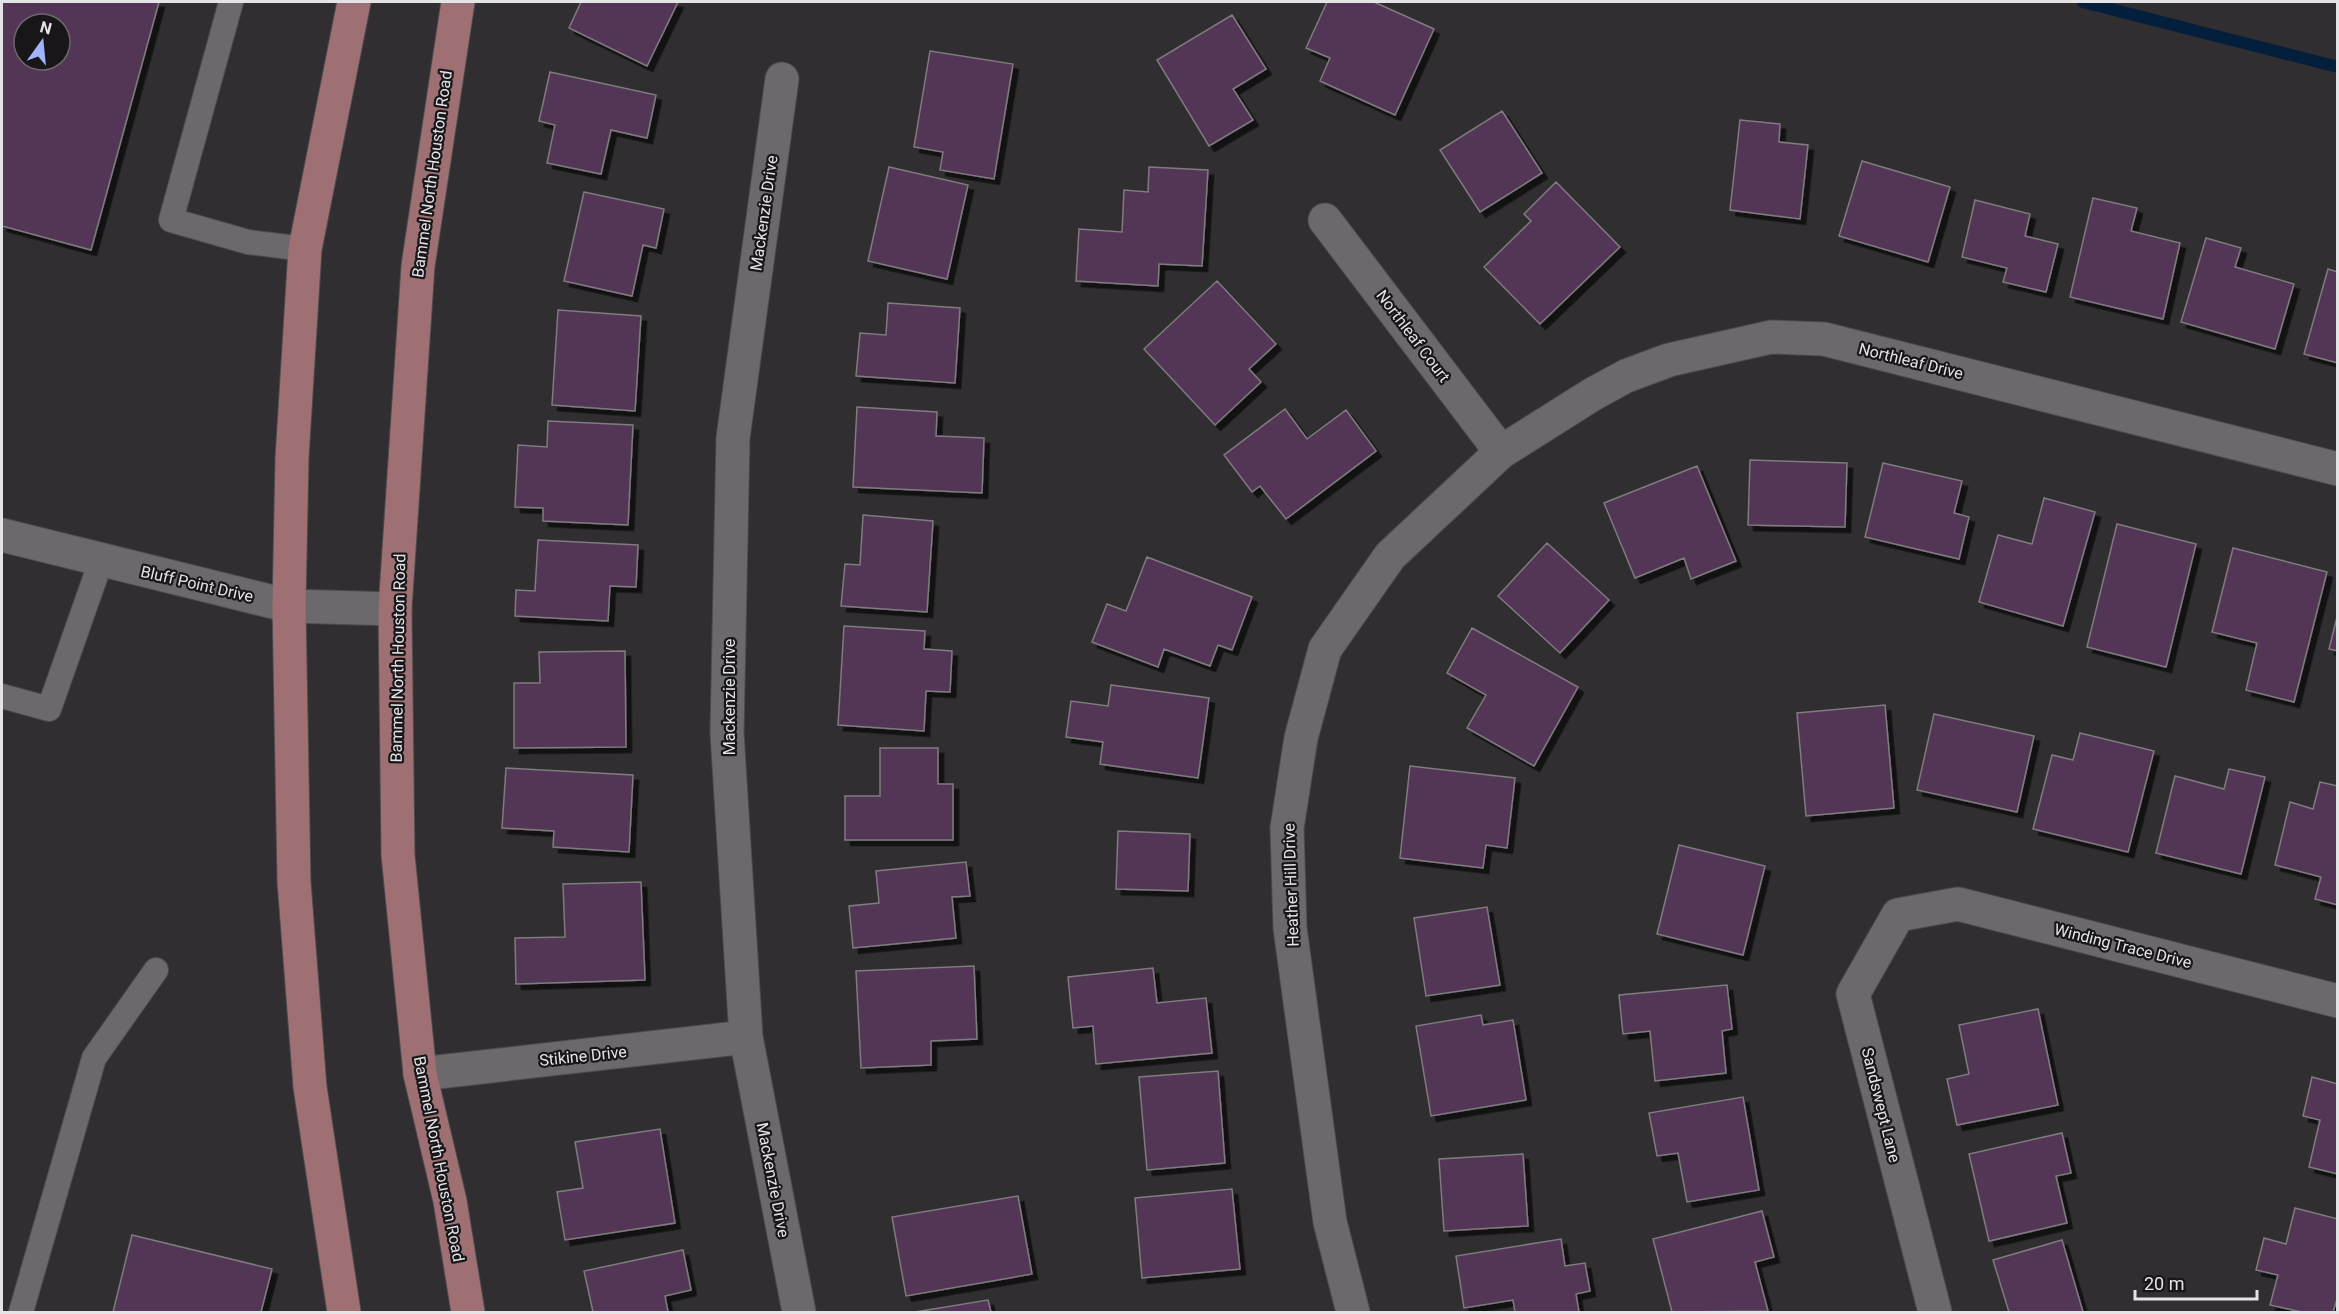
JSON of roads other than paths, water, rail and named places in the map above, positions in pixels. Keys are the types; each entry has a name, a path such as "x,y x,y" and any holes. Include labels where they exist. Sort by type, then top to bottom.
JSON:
{"main road":[{"path":"344,1312 310,1087 294,882 289,606 292,458 305,249 354,2"},
{"name":"Bammel North Houston Road","path":"458,2 418,266 395,609 398,855 420,1074 450,1201 468,1312"}],"street":[{"name":"Mackenzie Drive","path":"782,79 732,438 727,733 747,1037 798,1312"},
{"name":"Northleaf Court","path":"1325,220 1501,452"},
{"name":"Northleaf Drive","path":"1501,452 1626,376 1669,360 1772,337 1824,339 2337,469"},
{"name":"Heather Hill Drive","path":"1353,1312 1330,1222 1290,928 1287,828 1301,738 1325,649 1390,556 1501,452"},
{"name":"Bluff Point Drive","path":"2,535 289,606 395,609"},
{"name":"Winding Trace Drive","path":"1907,914 1958,904 2337,1001"},
{"name":"Sandswept Lane","path":"1907,914 1898,915 1853,994 1935,1312"},
{"name":"Stikine Drive","path":"420,1074 747,1037"}],"lane":[{"path":"231,2 171,220 248,242 305,249"},
{"path":"2,696 49,709 101,561"},
{"path":"21,1312 94,1058 156,970"}],"waterway":[{"path":"2083,2 2338,67"}]}
